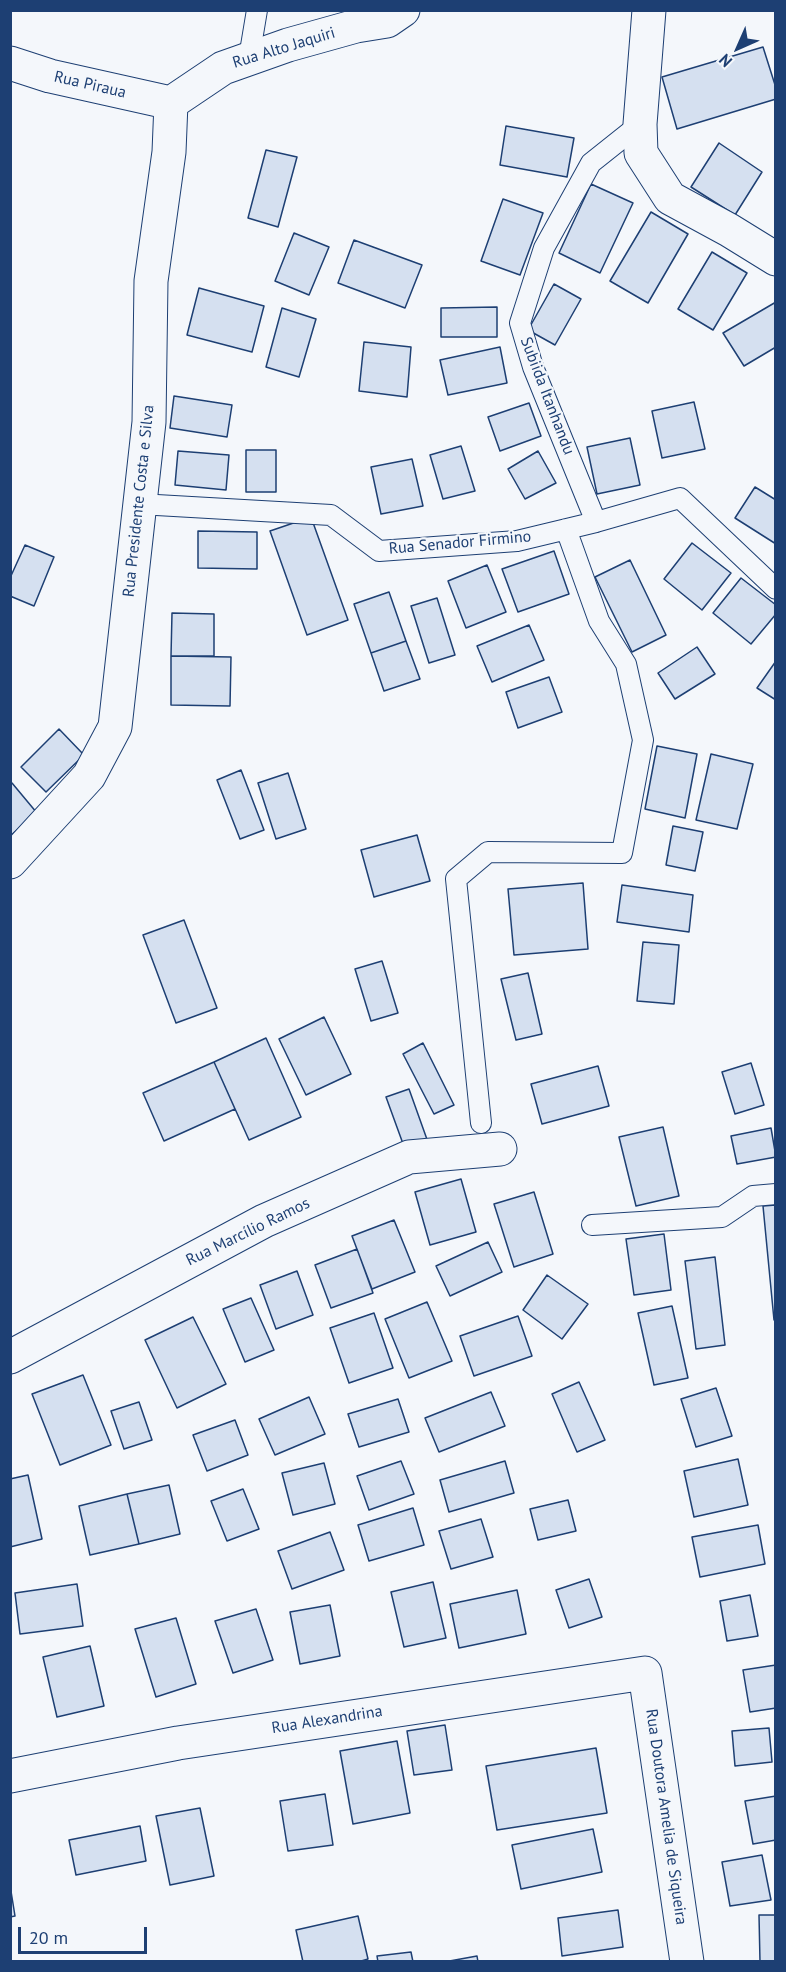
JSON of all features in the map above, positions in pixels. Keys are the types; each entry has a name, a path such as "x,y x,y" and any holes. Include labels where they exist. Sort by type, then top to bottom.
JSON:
{"street":[{"name":"Rua Alto Jaquiri","path":"171,103 223,68 356,26 387,21 403,10"},
{"path":"649,10 640,124 641,153 670,198 776,259"},
{"name":"Rua Piraua","path":"11,64 50,76 171,103"},
{"name":"Rua Presidente Costa e Silva","path":"10,862 89,776 115,727 149,422 151,281 169,152 171,103"},
{"name":"Rua Marcílio Ramos","path":"10,1357 264,1221 409,1157 500,1149"},
{"name":"Rua Alexandrina","path":"10,1776 178,1743 645,1673"},
{"name":"Rua Doutora Amelia de Siqueira","path":"645,1673 687,1962"}],"lane":[{"path":"249,58 257,10"},
{"name":"Subiida Itanhandu","path":"596,522 533,367 520,323 544,248 591,163 640,124"},
{"name":"Rua Senador Firmino","path":"140,504 331,515 380,551 517,541 566,530 680,498 776,589"},
{"path":"481,1123 456,879 488,852 622,853 643,740 626,664 599,621 566,530"},
{"path":"592,1225 722,1217 753,1196 776,1194"}],"building":[{"path":"763,47 776,88 776,99 677,129 662,77"},
{"path":"506,126 574,138 567,177 500,165"},
{"path":"719,143 762,172 735,215 691,187"},
{"path":"266,150 297,157 278,227 248,218"},
{"path":"591,184 633,203 600,273 559,253"},
{"path":"503,199 543,213 520,275 481,261"},
{"path":"651,212 688,234 648,303 610,281"},
{"path":"294,233 329,247 309,295 275,281"},
{"path":"354,240 422,265 405,308 338,283"},
{"path":"712,252 747,273 713,330 678,309"},
{"path":"554,284 581,299 555,345 528,330"},
{"path":"199,288 264,306 252,352 187,335"},
{"path":"776,302 776,347 744,366 723,333"},
{"path":"497,307 497,337 441,337 441,308"},
{"path":"282,308 316,319 299,377 266,367"},
{"path":"364,342 411,347 407,397 359,391"},
{"path":"500,347 507,383 448,395 440,360"},
{"path":"174,396 232,405 227,437 170,428"},
{"path":"694,402 705,449 662,458 652,411"},
{"path":"529,403 541,436 500,451 488,417"},
{"path":"630,438 640,485 597,494 587,447"},
{"path":"461,446 475,491 443,499 430,455"},
{"path":"246,450 276,450 276,492 246,492"},
{"path":"178,451 229,455 226,490 175,485"},
{"path":"538,451 556,483 525,499 508,469"},
{"path":"412,459 423,506 381,514 371,467"},
{"path":"755,487 776,500 776,544 735,518"},
{"path":"311,517 348,620 307,635 270,531"},
{"path":"198,531 257,532 257,569 198,568"},
{"path":"692,543 731,573 702,610 664,579"},
{"path":"25,545 54,557 34,606 10,596 10,578"},
{"path":"554,551 569,594 518,612 502,569"},
{"path":"630,560 666,635 632,652 595,577"},
{"path":"487,565 506,612 466,628 448,581"},
{"path":"741,578 776,605 776,614 751,644 713,613"},
{"path":"389,592 406,641 371,653 354,604"},
{"path":"437,598 455,655 429,663 411,606"},
{"path":"172,613 214,614 214,656 171,656"},
{"path":"529,625 544,660 492,682 477,646"},
{"path":"406,641 420,679 384,691 371,653"},
{"path":"697,647 715,674 675,699 658,673"},
{"path":"171,656 231,657 230,706 171,705"},
{"path":"776,661 776,700 757,688"},
{"path":"549,677 562,712 518,728 506,692"},
{"path":"59,729 84,755 46,792 21,767"},
{"path":"657,746 697,754 685,818 645,809"},
{"path":"711,754 753,764 737,829 696,820"},
{"path":"241,770 264,830 240,839 217,780"},
{"path":"288,773 306,829 276,839 258,783"},
{"path":"12,783 37,813 10,836 10,784"},
{"path":"673,826 703,832 695,871 666,865"},
{"path":"417,835 430,881 374,897 361,850"},
{"path":"583,883 588,949 514,955 508,889"},
{"path":"622,885 693,895 689,932 617,922"},
{"path":"184,920 217,1008 176,1023 143,935"},
{"path":"643,942 679,945 674,1004 637,1001"},
{"path":"382,961 398,1013 371,1021 355,969"},
{"path":"528,973 542,1034 516,1040 501,979"},
{"path":"324,1017 351,1074 306,1095 279,1039"},
{"path":"266,1038 301,1117 249,1140 214,1062"},
{"path":"423,1043 454,1105 434,1114 403,1054"},
{"path":"214,1062 235,1109 164,1141 143,1093"},
{"path":"751,1063 764,1105 735,1114 722,1072"},
{"path":"598,1066 609,1106 542,1124 531,1084"},
{"path":"409,1089 429,1145 406,1152 386,1097"},
{"path":"663,1127 679,1196 636,1206 619,1137"},
{"path":"771,1128 776,1157 737,1164 731,1136"},
{"path":"461,1179 476,1232 430,1245 415,1192"},
{"path":"534,1192 553,1254 514,1267 494,1204"},
{"path":"776,1205 776,1320 774,1320 763,1206"},
{"path":"394,1220 415,1272 372,1289 352,1236"},
{"path":"664,1234 671,1290 634,1295 626,1239"},
{"path":"488,1242 502,1272 450,1296 436,1266"},
{"path":"357,1249 373,1293 331,1308 315,1265"},
{"path":"715,1257 725,1345 696,1349 685,1261"},
{"path":"297,1271 313,1315 276,1329 260,1285"},
{"path":"547,1275 588,1304 562,1339 523,1310"},
{"path":"251,1298 274,1350 245,1362 223,1309"},
{"path":"427,1302 452,1361 409,1378 385,1319"},
{"path":"672,1306 688,1378 654,1385 638,1313"},
{"path":"374,1313 393,1368 349,1383 330,1328"},
{"path":"518,1316 532,1356 474,1376 460,1336"},
{"path":"193,1317 226,1384 177,1408 145,1340"},
{"path":"83,1375 111,1445 60,1465 32,1394"},
{"path":"579,1382 605,1440 577,1452 552,1394"},
{"path":"716,1388 732,1436 696,1447 681,1399"},
{"path":"491,1392 505,1426 439,1452 425,1418"},
{"path":"309,1397 325,1434 275,1455 259,1419"},
{"path":"398,1399 409,1432 359,1447 348,1414"},
{"path":"139,1402 152,1440 124,1449 111,1411"},
{"path":"235,1420 248,1455 207,1471 193,1435"},
{"path":"738,1459 748,1505 694,1517 684,1471"},
{"path":"401,1461 414,1494 369,1510 357,1476"},
{"path":"505,1461 514,1493 449,1512 440,1480"},
{"path":"324,1463 335,1504 293,1515 282,1473"},
{"path":"28,1475 42,1539 10,1547 10,1479"},
{"path":"169,1485 180,1534 139,1544 127,1494"},
{"path":"243,1489 259,1529 227,1541 211,1501"},
{"path":"127,1494 139,1544 90,1555 79,1506"},
{"path":"568,1500 576,1531 538,1540 530,1509"},
{"path":"413,1508 424,1545 369,1561 358,1525"},
{"path":"481,1519 493,1557 451,1569 439,1531"},
{"path":"758,1525 765,1564 700,1577 692,1537"},
{"path":"330,1532 344,1570 292,1589 278,1551"},
{"path":"589,1579 602,1617 569,1628 556,1590"},
{"path":"433,1582 446,1638 404,1647 391,1592"},
{"path":"77,1584 83,1626 20,1634 15,1593"},
{"path":"517,1590 526,1634 459,1648 450,1604"},
{"path":"750,1595 758,1636 727,1641 720,1601"},
{"path":"330,1605 340,1656 300,1664 290,1612"},
{"path":"256,1609 273,1660 233,1673 215,1621"},
{"path":"176,1618 196,1684 156,1697 135,1629"},
{"path":"90,1646 104,1706 57,1717 43,1657"},
{"path":"776,1665 776,1708 750,1712 743,1670"},
{"path":"445,1725 452,1770 414,1775 407,1731"},
{"path":"769,1728 772,1762 735,1766 732,1731"},
{"path":"397,1741 410,1813 353,1824 340,1751"},
{"path":"596,1748 607,1813 497,1830 486,1766"},
{"path":"325,1794 333,1845 288,1851 280,1801"},
{"path":"776,1796 776,1840 753,1844 745,1801"},
{"path":"200,1808 214,1876 170,1885 156,1816"},
{"path":"140,1826 146,1861 76,1875 69,1840"},
{"path":"593,1829 602,1872 521,1889 512,1845"},
{"path":"762,1855 771,1900 730,1906 722,1862"},
{"path":"10,1885 15,1916 10,1917"},
{"path":"618,1910 623,1947 562,1956 558,1918"},
{"path":"759,1915 776,1915 776,1962 760,1962"},
{"path":"358,1916 368,1959 358,1962 303,1962 296,1930"},
{"path":"411,1952 413,1962 378,1962 377,1956"},
{"path":"477,1956 478,1962 444,1962"}]}
